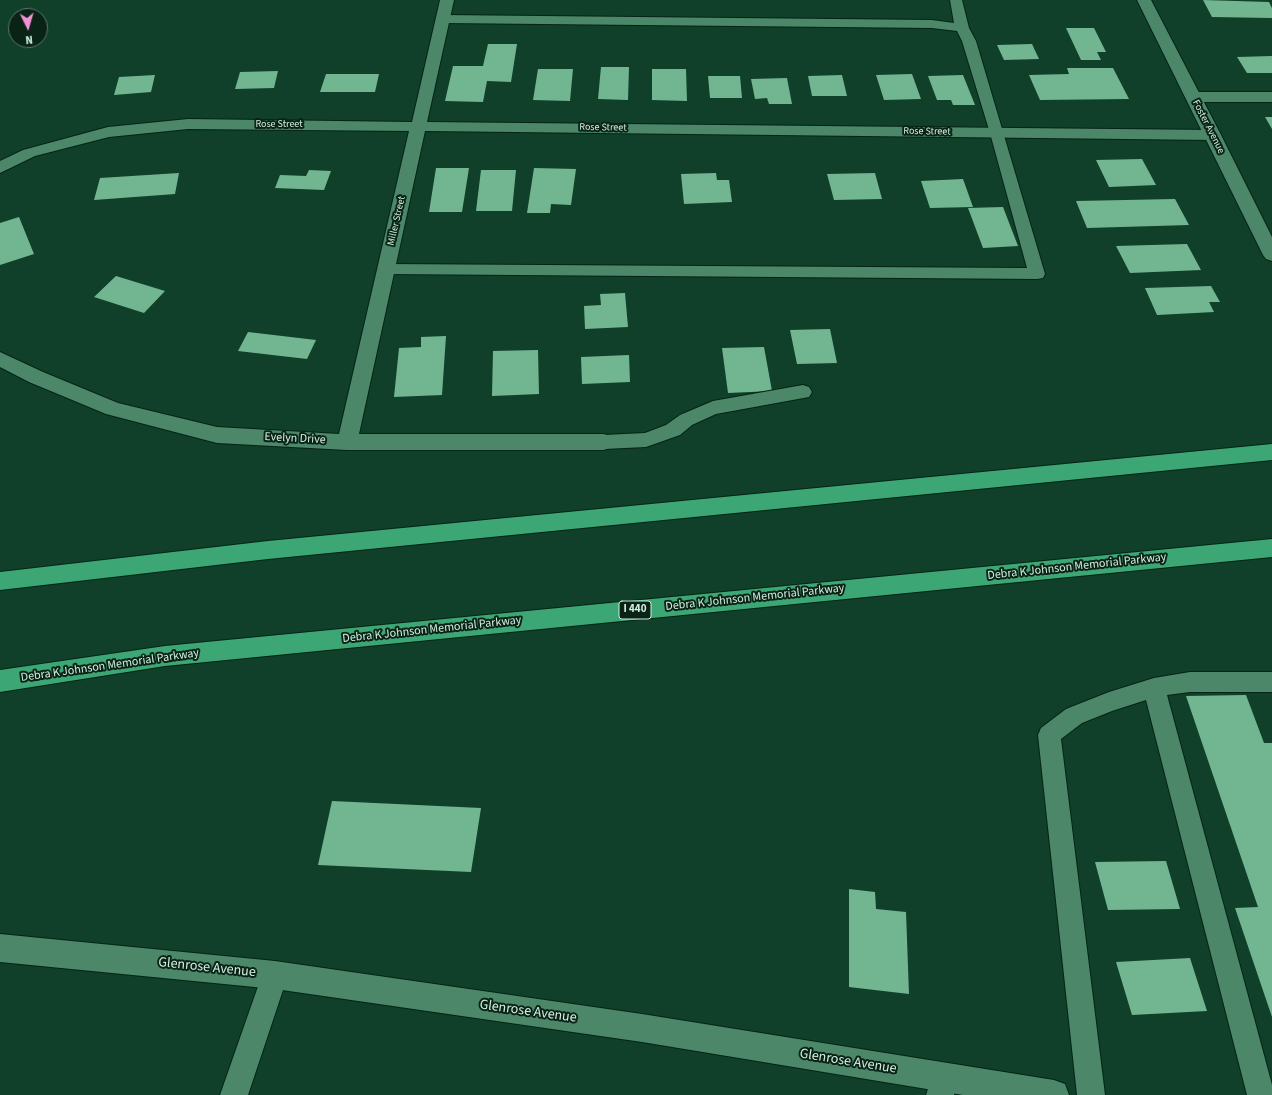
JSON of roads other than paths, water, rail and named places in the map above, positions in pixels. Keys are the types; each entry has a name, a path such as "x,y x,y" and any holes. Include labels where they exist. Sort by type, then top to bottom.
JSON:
{"highway":[{"path":"0,581 268,550 1272,452"},
{"name":"Debra K Johnson Memorial Parkway","path":"0,681 164,656 1272,548"}],"street":[{"name":"Miller Street","path":"347,442 448,0"},
{"name":"Foster Avenue","path":"1144,0 1272,255"},
{"path":"1193,97 1272,97"},
{"name":"Rose Street","path":"0,168 29,153 108,132 188,124 1213,135"},
{"name":"Evelyn Drive","path":"0,359 36,377 113,409 217,435 347,442 604,442"},
{"name":"Glenrose Avenue","path":"0,948 275,975 642,1028 943,1086 1049,1095"}],"lane":[{"path":"386,269 1037,274 969,41 962,28 956,0"},
{"path":"443,19 932,24 962,28"},
{"path":"604,442 646,440 673,430 686,420 713,408 803,392"},
{"path":"1091,1095 1049,735 1074,716 1110,702 1154,688 1190,682 1272,682"},
{"path":"1154,688 1261,1095"},
{"path":"234,1095 275,975"}]}
